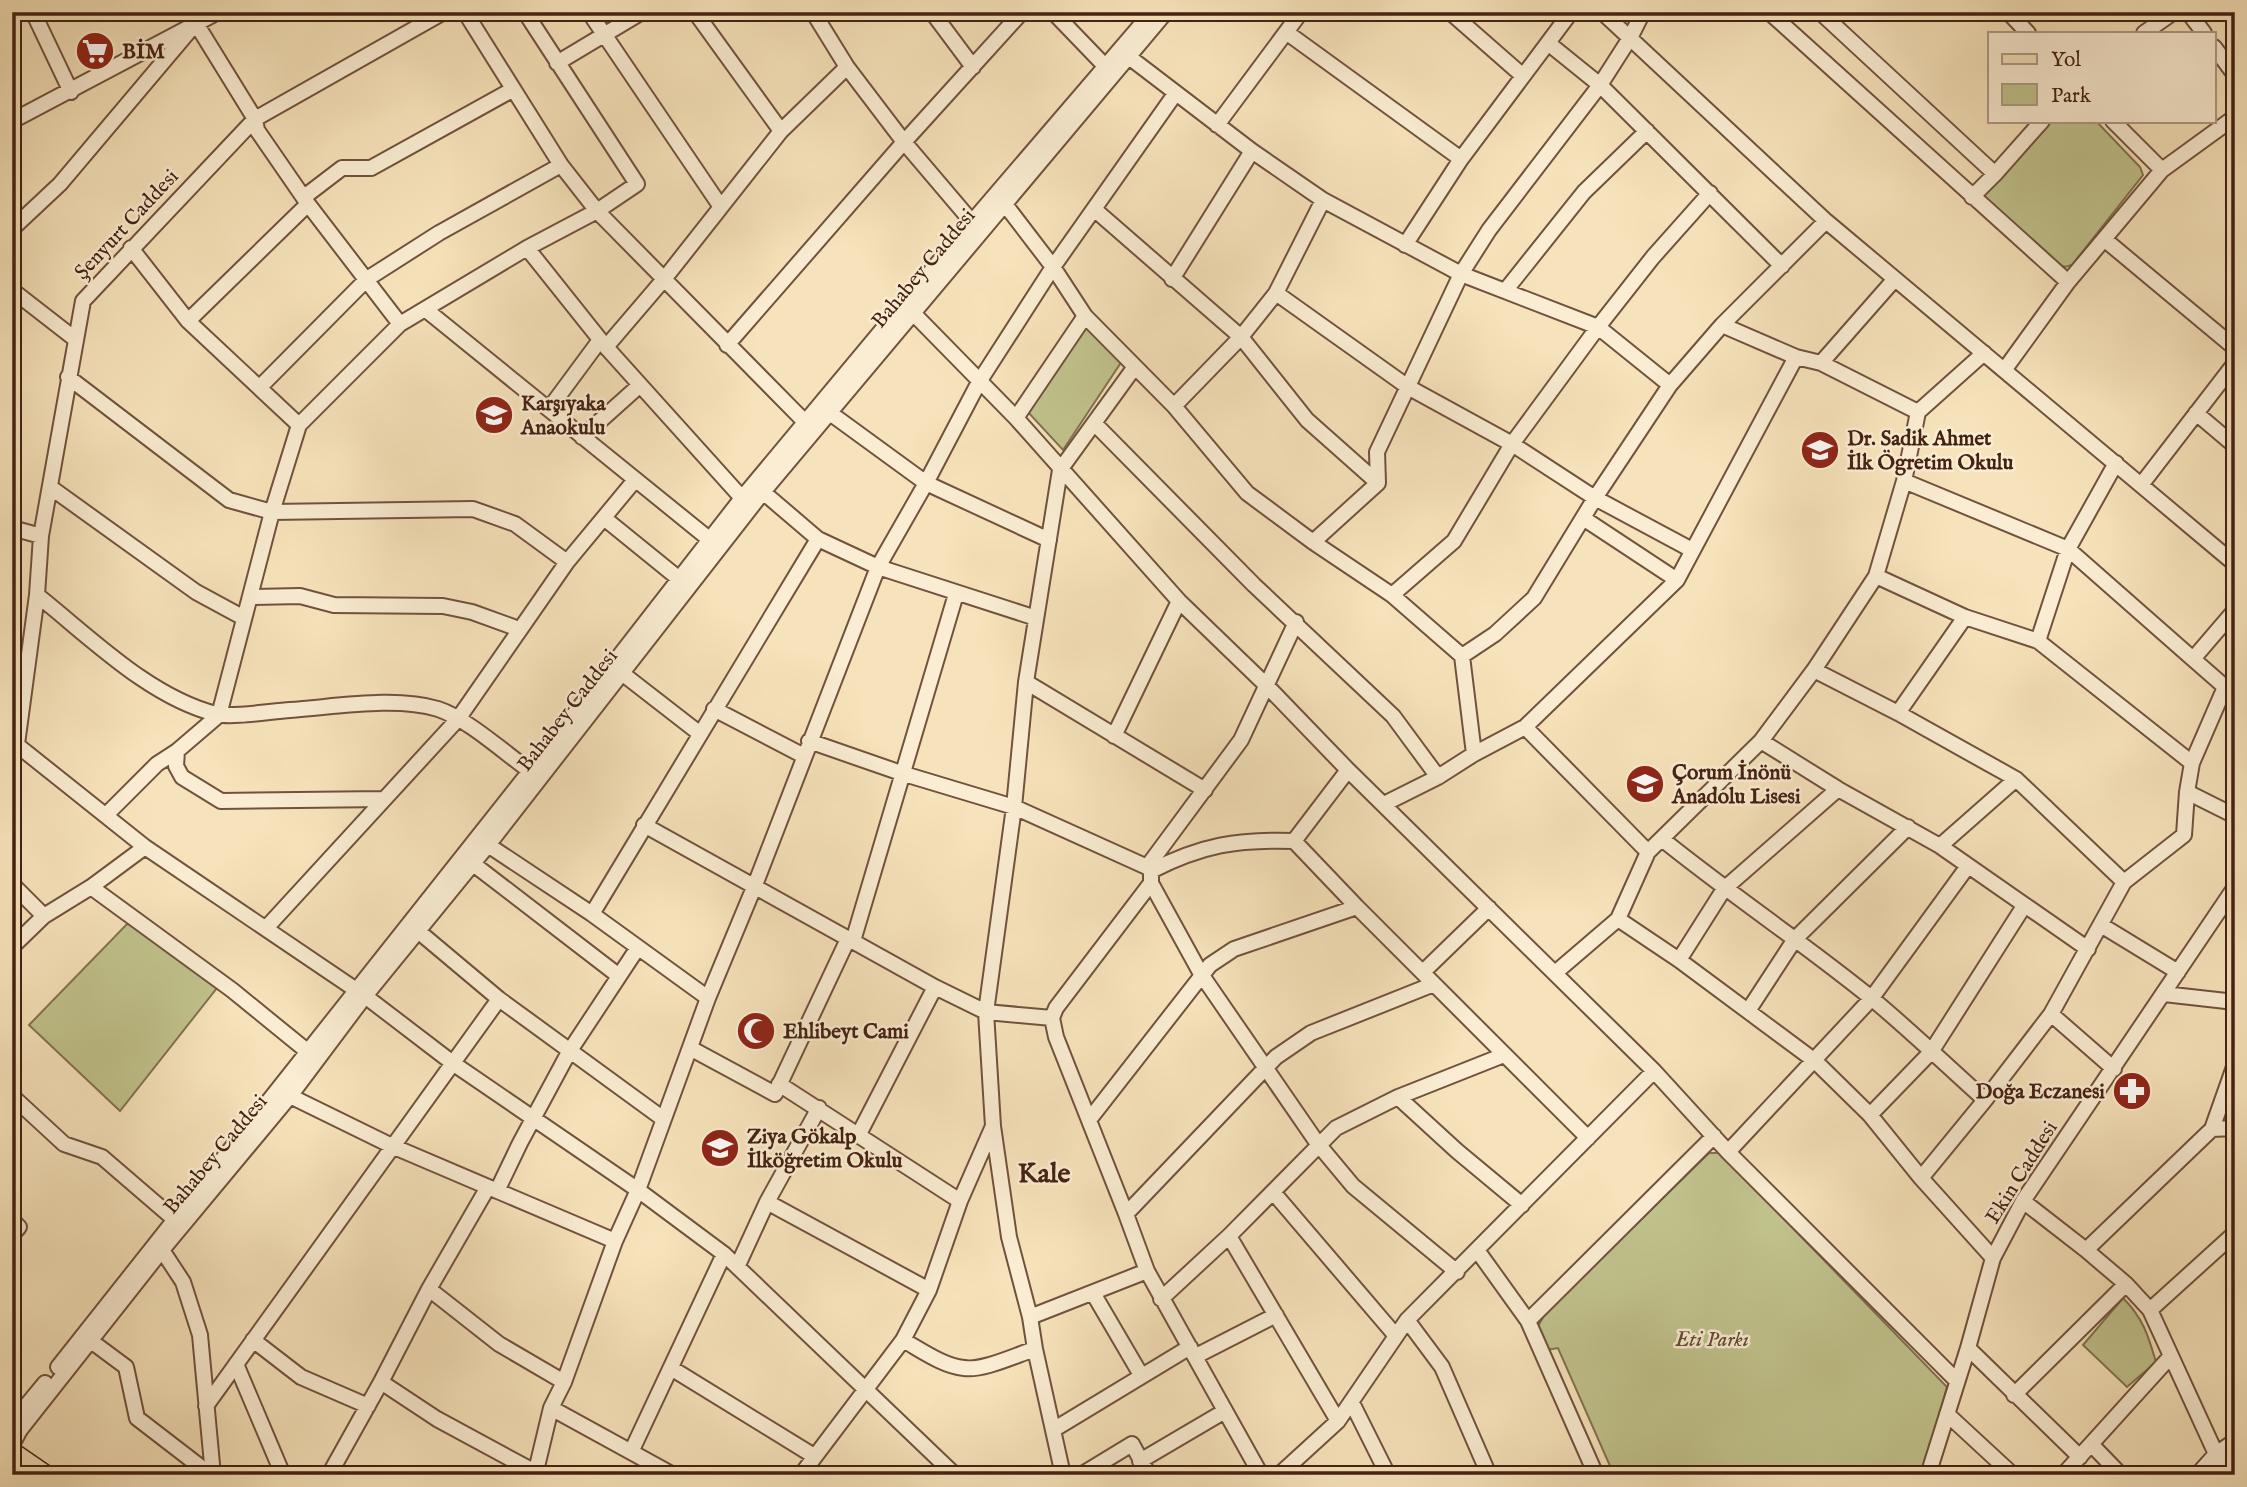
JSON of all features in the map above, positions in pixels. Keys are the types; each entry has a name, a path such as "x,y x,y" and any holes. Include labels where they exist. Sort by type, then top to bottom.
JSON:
{"main road":[{"path":"13,1453 21,1475"},
{"path":"13,1453 46,1475"}],"street":[{"path":"33,12 71,92"},
{"path":"12,121 71,92 192,18 218,12"},
{"name":"Şenyurt Caddesi","path":"14,748 37,595 41,536 83,301 255,119 444,12"},
{"path":"465,12 561,165 597,211 806,423"},
{"path":"106,815 157,764 177,751 219,715 272,512 299,425 400,324 527,248 597,211 637,184 525,12"},
{"path":"589,12 721,207"},
{"path":"557,63 642,12"},
{"path":"695,12 781,131"},
{"path":"813,12 846,67 904,142 972,222"},
{"path":"932,12 973,67"},
{"path":"727,345 904,142 1022,12"},
{"path":"1053,12 1106,67"},
{"name":"Bahabey Caddesi","path":"13,1453 20,1430 162,1250 290,1096 361,993 678,578 972,222 1152,12"},
{"name":"Bahabey Caddesi","path":"12,1423 307,1051 418,931 488,845 763,492 1166,12"},
{"path":"1216,125 1301,12"},
{"path":"1450,12 1523,76"},
{"path":"1405,245 1461,159 1571,12"},
{"path":"1602,12 1826,221 2235,564"},
{"path":"1313,542 1378,483 1377,452 1461,274 1489,230 1600,85 1643,12"},
{"path":"1769,12 2068,282"},
{"path":"1820,12 1995,174"},
{"path":"2008,12 2026,32"},
{"path":"2188,12 2203,32"},
{"path":"2145,32 2168,14"},
{"path":"192,18 255,119 257,130 306,201 400,324"},
{"path":"12,229 60,184 192,18"},
{"path":"1286,32 1461,159"},
{"path":"1548,43 1600,85 1782,266"},
{"path":"2216,50 2235,75"},
{"path":"1129,57 1216,125 1323,200 1461,274 1598,327 1670,385"},
{"path":"549,409 603,343 665,278 781,131 846,67"},
{"path":"188,321 342,168 371,168 512,90"},
{"path":"381,1382 437,1419 535,1473 551,1408 564,1382 614,1241 638,1190 662,1118 708,998 755,885 878,567 979,382 1053,267 1175,94"},
{"path":"2005,369 2068,282 2162,170 2235,117"},
{"path":"1972,197 2040,122"},
{"path":"2114,122 2162,170"},
{"path":"1505,291 1584,191 1647,131"},
{"path":"1172,279 1252,151"},
{"path":"260,387 366,279 439,233 561,165"},
{"path":"1392,596 1454,541 1512,444 1598,327 1653,257 1710,193"},
{"path":"1174,406 1241,337 1276,293 1323,200"},
{"path":"1004,203 1053,267 1085,316 1174,406 1247,492 1313,542 1392,596 1462,656 1474,754"},
{"path":"1094,209 1241,337 1307,420 1378,483"},
{"path":"1462,656 1495,634 1534,598 1595,498 1670,385 1722,325 1826,221"},
{"path":"2104,239 2235,348"},
{"path":"131,248 188,321 299,425"},
{"path":"527,248 603,343 742,498"},
{"path":"1821,363 1894,280"},
{"path":"12,290 75,338"},
{"path":"1276,293 1408,387 1512,444 1595,498 1692,550"},
{"path":"425,309 709,539"},
{"path":"913,313 1016,418 1179,601 1268,685 1348,769 1654,1071 1728,1152 1957,1381"},
{"path":"1016,418 1085,316"},
{"path":"1722,325 1796,357 1821,363 1917,412"},
{"path":"1555,973 1618,919 1648,852 1761,741 1814,670 1876,576 1904,481 1917,412 1984,353"},
{"path":"1384,804 1438,777 1525,727 1677,580 1796,357"},
{"path":"2141,485 2235,363"},
{"path":"1063,1475 1030,1317 1009,1237 993,1126 986,1012 1014,807 1026,682 1060,470 1134,368"},
{"path":"68,377 229,500 272,512 473,509 515,524 568,562"},
{"path":"582,437 640,384"},
{"path":"830,413 926,483 1049,540"},
{"path":"2196,413 2235,446"},
{"path":"1095,424 1254,585 1393,716 1438,777"},
{"path":"2038,641 2068,549 2116,463"},
{"path":"267,927 458,719 519,628 568,562 635,480"},
{"path":"1904,481 2068,549 2225,687 2192,763 2183,835 2124,882 2051,1014 1921,1178"},
{"path":"50,487 196,592 244,618"},
{"path":"763,492 818,539 878,567 1037,618"},
{"path":"604,518 678,578"},
{"path":"1583,518 1677,580"},
{"path":"12,528 41,536"},
{"path":"592,914 818,539"},
{"path":"1876,576 1965,617 2038,641 2192,763"},
{"path":"690,1048 775,1094 851,940 956,594"},
{"path":"37,595 141,679 183,703 219,715 367,704 411,704 439,709 458,719 530,771"},
{"path":"251,597 300,596 334,605 443,606 472,612 519,628"},
{"path":"1114,736 1179,601"},
{"path":"2193,659 2235,610"},
{"path":"1898,713 1965,617"},
{"path":"1261,1475 1147,1271 1056,1037 1052,1018 1056,1008 1241,740 1296,622"},
{"path":"1814,670 2017,779 2124,882"},
{"path":"622,674 699,733"},
{"path":"1026,682 1205,790"},
{"path":"714,709 804,756"},
{"path":"1525,727 1648,852"},
{"path":"809,741 901,774 1014,807 1150,873 1201,974 1318,1144 1353,1186 1457,1272"},
{"path":"1761,741 1838,789 1940,846 2088,949"},
{"path":"14,748 145,846 361,993 454,1064 638,1190 724,1254 953,1474"},
{"path":"177,751 176,766 182,778 221,801 384,799"},
{"path":"1294,841 1348,769"},
{"path":"1940,846 2017,779"},
{"path":"1679,960 1724,889 1838,789"},
{"path":"2187,792 2235,816"},
{"path":"644,825 935,987 986,1012 1052,1018"},
{"path":"1748,1011 1795,939 1908,827"},
{"path":"1662,839 1871,999 1985,1100"},
{"path":"1150,873 1202,848 1235,841 1294,841 1588,1138"},
{"path":"488,845 592,914 708,998"},
{"path":"12,947 44,916 91,887 145,846"},
{"path":"472,863 619,976"},
{"path":"1728,1152 1871,999 1968,866"},
{"path":"12,884 44,916"},
{"path":"91,887 232,990 307,1051"},
{"name":"Ekin Caddesi","path":"1928,1475 1993,1258 2023,1202 2235,887"},
{"path":"1870,1115 1931,1052 2024,906"},
{"path":"1089,1120 1201,974 1234,949 1357,907"},
{"path":"1423,972 1489,908"},
{"path":"2219,912 2235,915"},
{"path":"1618,919 1679,960 1815,1060 1870,1115 1921,1178 1993,1258"},
{"path":"2101,925 2178,972"},
{"path":"418,931 499,999 662,1118"},
{"path":"335,1473 429,1289 492,1189 569,1052 637,949"},
{"path":"1126,1214 1265,1067 1311,1032 1434,984"},
{"path":"859,1135 935,987"},
{"path":"2164,995 2235,1002"},
{"path":"205,1406 499,999"},
{"path":"2051,1014 2114,1069"},
{"path":"1161,1299 1229,1236 1336,1128 1398,1097 1504,1055"},
{"path":"2086,1250 2212,1129 2235,1064"},
{"path":"1279,1475 1338,1421 1407,1320 1654,1071"},
{"path":"779,1083 960,1201"},
{"path":"12,1096 64,1144 102,1157 174,1219"},
{"path":"290,1096 392,1146 614,1241"},
{"path":"1398,1097 1522,1205"},
{"path":"738,1265 768,1202 819,1108"},
{"path":"802,1475 903,1340 929,1290 960,1201 993,1126"},
{"path":"2212,1129 2235,1128"},
{"path":"1528,1321 1714,1136"},
{"path":"1273,1192 1396,1336"},
{"path":"768,1202 929,1290"},
{"path":"2023,1202 2126,1284 2150,1310 2216,1454 2230,1475"},
{"path":"2150,1310 2235,1233"},
{"path":"1229,1236 1338,1421"},
{"path":"162,1250 183,1282 200,1335 212,1475"},
{"path":"1477,1250 1528,1321 1596,1475"},
{"path":"632,1450 724,1254"},
{"path":"1030,1317 1147,1271"},
{"path":"2014,1395 2126,1284"},
{"path":"429,1289 499,1344 564,1382"},
{"path":"1093,1293 1141,1375"},
{"path":"1053,1430 1141,1375 1276,1315"},
{"path":"1407,1320 1442,1367 1489,1475"},
{"path":"91,1340 126,1367 137,1418 212,1475"},
{"path":"253,1340 301,1377 368,1406"},
{"path":"903,1340 937,1359 961,1368 973,1369 1035,1349"},
{"path":"1968,1348 2080,1457"},
{"path":"2063,1475 2170,1357"},
{"path":"236,1364 283,1475"},
{"path":"671,1368 814,1456"},
{"path":"1352,1403 1388,1475"},
{"path":"551,1408 632,1450 664,1473"},
{"path":"1140,1461 1225,1411"},
{"path":"1947,1414 2013,1475"},
{"path":"2196,1475 2216,1454 2235,1441"},
{"path":"1081,1475 1132,1444 1149,1475"},
{"path":"2091,1444 2121,1475"}],"green space":[{"path":"2049,122 2097,122 2140,167 2143,175 2072,265 2065,267 2057,264 1982,196"},
{"path":"1086,323 1122,361 1063,450 1026,410"},
{"path":"127,924 134,925 217,988 120,1111 29,1025"},
{"name":"Eti Parkı","path":"1709,1153 1720,1153 1947,1387 1923,1475 1614,1475 1558,1348 1547,1350 1537,1328 1546,1312"},
{"path":"2123,1298 2144,1327 2156,1362 2127,1387 2083,1345"}],"place":[{"name":"BİM","path":"95,51"},
{"name":"Karşıyaka Anaokulu","path":"494,415"},
{"name":"Dr. Sadik Ahmet İlk Ögretim Okulu","path":"1820,450"},
{"name":"Çorum İnönü Anadolu Lisesi","path":"1645,784"},
{"name":"Ehlibeyt Cami","path":"756,1031"},
{"name":"Doğa Eczanesi","path":"2132,1091"},
{"name":"Ziya Gökalp İlköğretim Okulu","path":"720,1148"}],"district":[{"name":"Kale","path":"1044,1172"}]}
